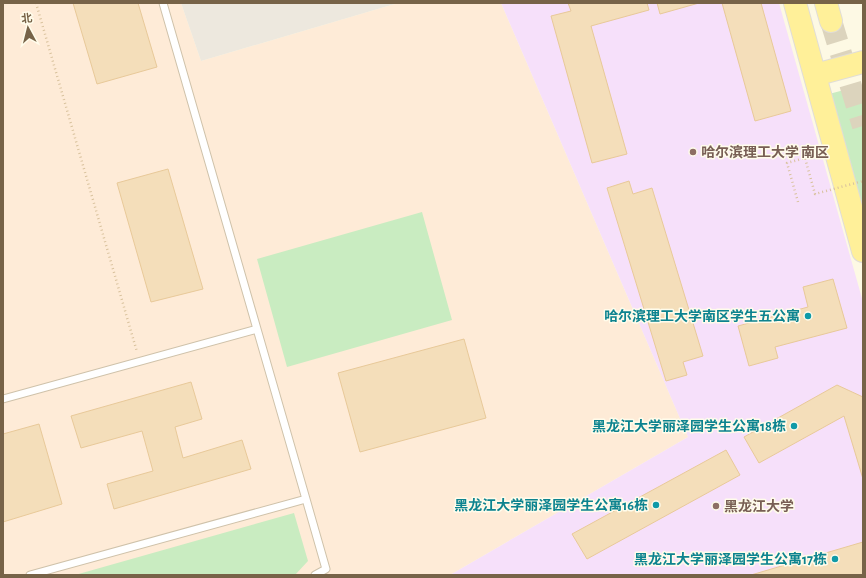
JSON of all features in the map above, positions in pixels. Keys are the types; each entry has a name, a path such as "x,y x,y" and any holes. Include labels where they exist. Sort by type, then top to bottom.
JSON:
{"main road":[{"path":"795,3 863,252"},
{"path":"815,75 863,62"}],"lane":[{"path":"163,3 326,569 315,575"},
{"path":"3,399 257,329"},
{"path":"30,575 306,499"}],"path":[{"path":"36,3 139,361"},
{"path":"798,202 787,163 804,158 815,194 863,181"}],"shaded area":[{"path":"3,3 181,3 201,61 398,3 501,3 688,437 450,575 3,575"},
{"path":"181,3 398,3 201,61"},
{"name":"哈尔滨理工大学 南区","path":"501,3 779,3 863,302 863,575 450,575 688,437"}],"green space":[{"path":"863,85 863,218 829,94"},
{"path":"422,212 452,320 287,367 257,259"},
{"path":"294,513 308,561 295,575 75,575"}],"building":[{"path":"73,3 138,3 157,67 97,84"},
{"path":"568,3 647,3 649,10 591,26 627,154 592,163 551,16 571,11"},
{"path":"657,3 699,3 660,14"},
{"path":"722,3 761,3 791,111 755,121"},
{"path":"168,169 203,289 151,302 117,183"},
{"path":"629,181 633,194 652,188 703,356 683,362 687,375 666,381 607,188"},
{"name":"哈尔滨理工大学南区学生五公寓","path":"833,279 847,328 775,347 778,358 749,366 738,326 808,307 803,287"},
{"path":"464,339 486,418 360,452 338,373"},
{"path":"191,382 202,419 175,427 183,458 242,440 251,469 114,509 107,484 153,471 142,431 81,448 71,416"},
{"name":"黑龙江大学丽泽园学生公寓18栋","path":"837,385 863,397 863,479 844,416 759,463 744,437"},
{"path":"39,424 62,504 3,522 3,434"},
{"name":"黑龙江大学丽泽园学生公寓16栋","path":"726,450 740,475 587,559 572,534"},
{"name":"黑龙江大学丽泽园学生公寓17栋","path":"863,542 863,575 751,575"}],"tunnel":[{"path":"831,21 863,126"}],"place":[{"name":"哈尔滨理工大学 南区","path":"693,152"},
{"name":"哈尔滨理工大学南区学生五公寓","path":"808,316"},
{"name":"黑龙江大学丽泽园学生公寓18栋","path":"794,426"},
{"name":"黑龙江大学丽泽园学生公寓16栋","path":"656,505"},
{"name":"黑龙江大学","path":"716,506"},
{"name":"黑龙江大学丽泽园学生公寓17栋","path":"835,559"}]}
